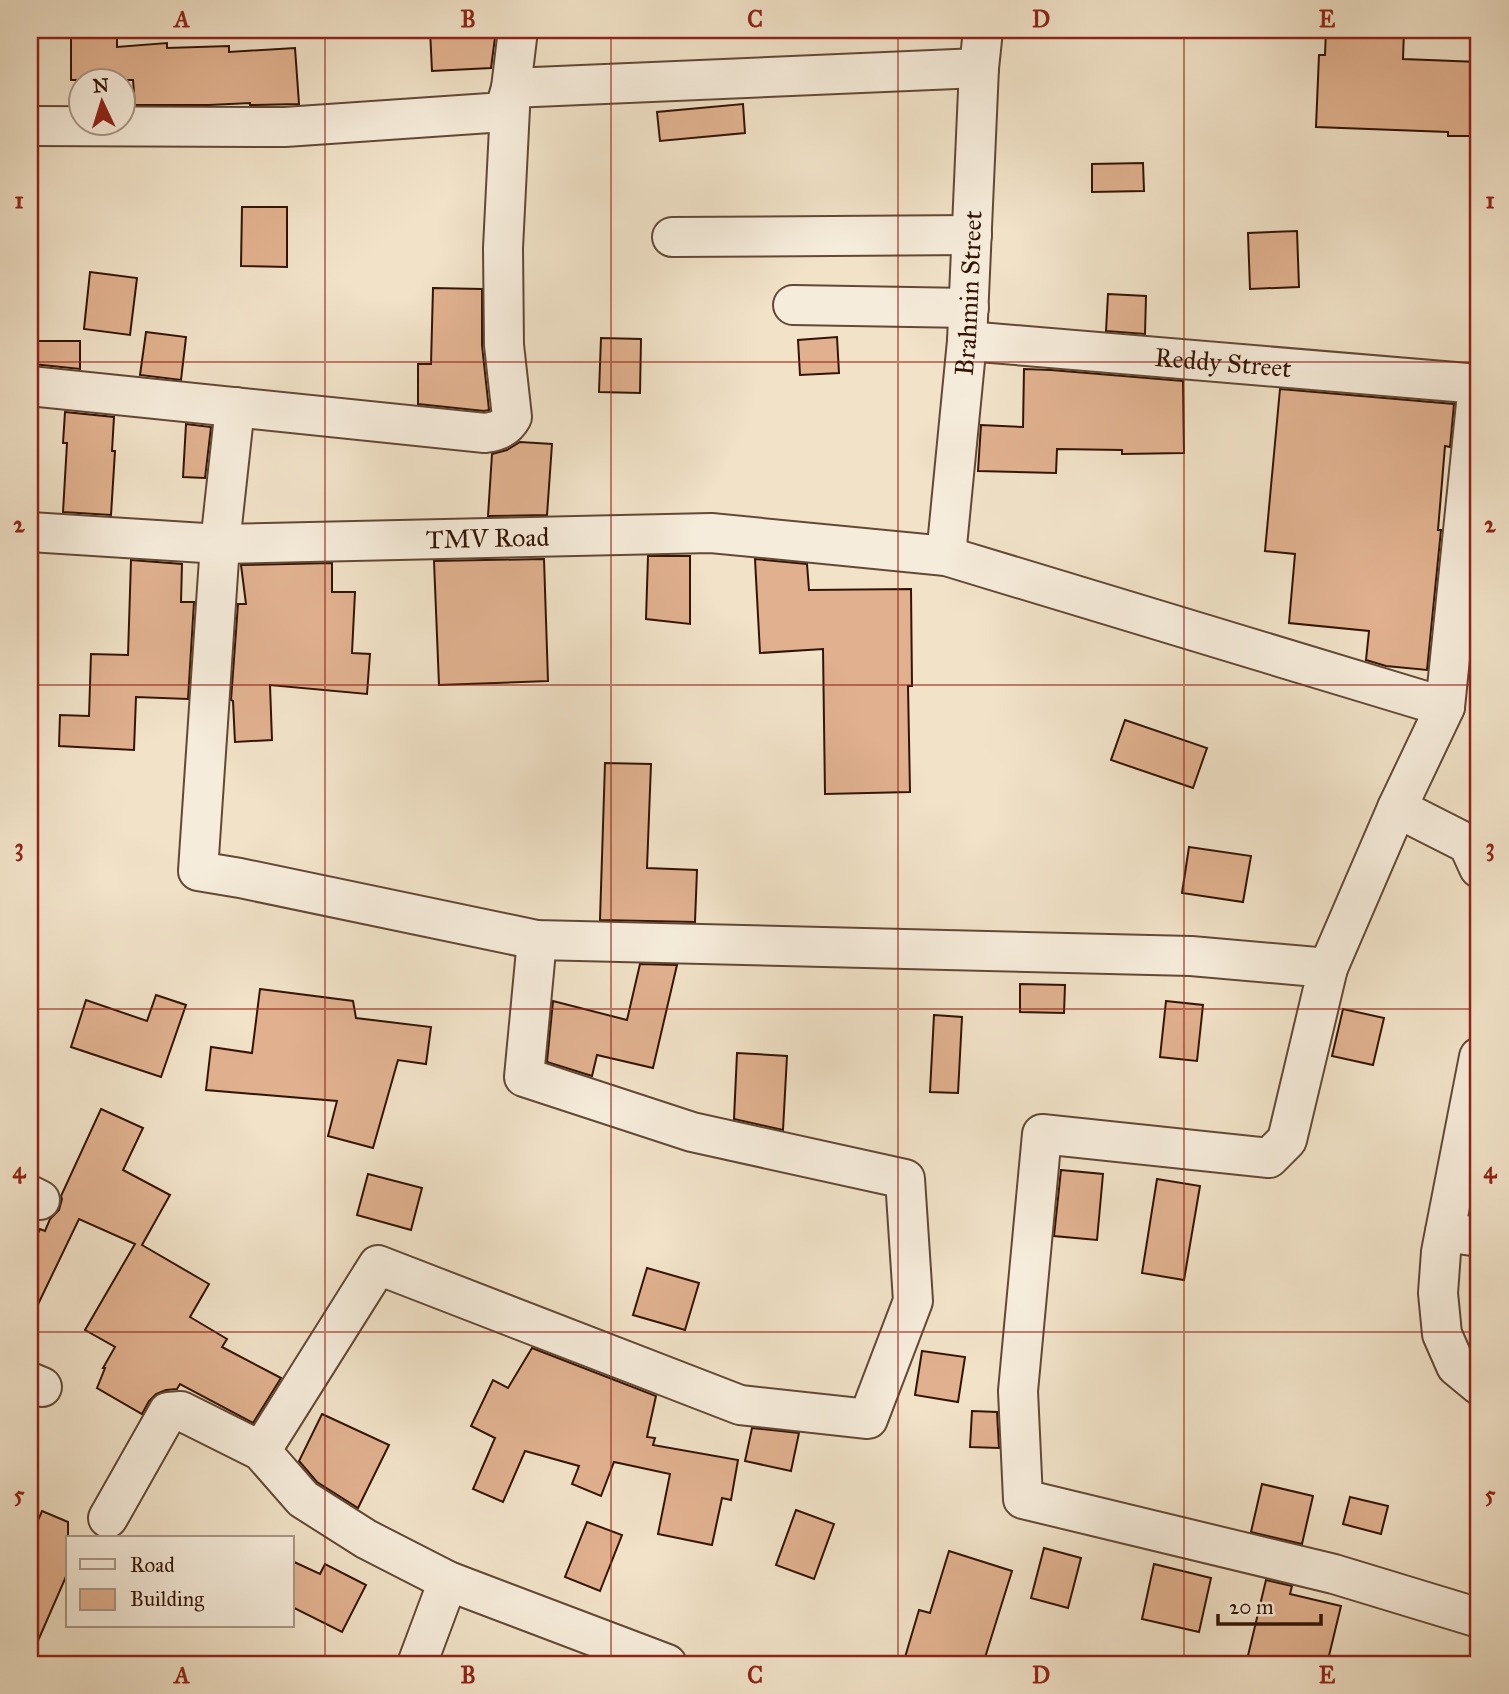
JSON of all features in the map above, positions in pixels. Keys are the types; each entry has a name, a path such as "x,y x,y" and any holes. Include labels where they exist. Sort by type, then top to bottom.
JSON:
{"street":[{"path":"30,386 485,433 500,430 512,417 504,345 503,248 518,30"},
{"name":"Brahmin Street","path":"946,556 968,325 983,30"},
{"path":"512,88 979,68"},
{"path":"30,126 285,127 504,112 512,88"},
{"path":"672,237 972,235"},
{"name":"Reddy Street","path":"793,305 1479,384"},
{"path":"1479,384 1444,707 1328,968 1287,1140 1269,1158 1042,1134 1017,1391 1023,1499 1334,1574 1479,1618"},
{"path":"235,407 220,544 198,871 537,940 1191,956 1328,968"},
{"name":"TMV Road","path":"30,532 220,544 711,533 946,556 1444,707"},
{"path":"1397,808 1468,845 1479,868"},
{"path":"261,1451 378,1265 740,1405 868,1419 913,1301 905,1179 692,1132 524,1077 537,940"},
{"path":"1479,1057 1462,1234 1441,1252 1438,1293 1442,1334 1456,1366 1479,1385"},
{"path":"108,1518 168,1412 181,1411 261,1451 303,1499 366,1539 449,1581 667,1664"},
{"path":"418,1664 449,1581"}],"building":[{"path":"71,30 117,30 117,47 167,43 167,48 229,46 229,52 295,48 299,104 136,105 136,66 71,66"},
{"path":"430,30 496,30 491,68 432,71"},
{"path":"1326,30 1404,30 1403,59 1479,62 1479,136 1448,136 1448,132 1316,127 1319,55 1325,55"},
{"path":"743,104 745,133 660,141 657,112"},
{"path":"1143,163 1144,191 1092,192 1092,164"},
{"path":"242,207 287,207 287,267 241,266"},
{"path":"1297,231 1299,287 1250,289 1248,233"},
{"path":"90,272 137,278 130,335 84,329"},
{"path":"433,288 482,289 482,345 489,410 418,404 418,364 431,364"},
{"path":"1108,294 1146,296 1145,334 1106,331"},
{"path":"146,332 186,337 181,380 140,375"},
{"path":"837,337 839,373 800,375 798,340"},
{"path":"601,338 641,339 640,393 599,392"},
{"path":"34,341 80,341 80,369 33,364"},
{"path":"1024,369 1183,381 1184,453 1122,454 1122,450 1057,449 1056,473 978,471 981,425 1023,427"},
{"path":"1280,389 1454,404 1450,447 1445,446 1438,530 1441,530 1427,670 1386,666 1366,660 1369,631 1289,623 1295,554 1265,551"},
{"path":"65,412 114,417 111,515 63,512 67,443 63,443"},
{"path":"186,424 211,427 205,478 183,477"},
{"path":"520,442 552,444 547,515 488,516 492,454 507,450"},
{"path":"648,556 690,556 690,624 646,619"},
{"path":"544,559 548,681 439,685 434,561"},
{"path":"755,559 807,564 809,590 911,589 912,686 908,686 910,792 825,794 823,649 760,653"},
{"path":"131,560 182,564 181,602 194,602 188,699 136,697 134,750 59,746 60,715 89,716 91,654 128,655"},
{"path":"332,563 332,592 355,592 352,653 370,654 367,694 270,685 272,740 235,742 231,700 238,604 246,604 241,565"},
{"path":"1125,720 1207,748 1193,788 1111,760"},
{"path":"605,763 651,764 647,868 697,870 695,922 600,920"},
{"path":"1189,847 1251,856 1243,902 1182,893"},
{"path":"640,964 677,965 653,1068 597,1055 592,1076 547,1062 553,1001 627,1020"},
{"path":"1020,984 1065,985 1064,1013 1020,1012"},
{"path":"260,989 353,1001 356,1018 431,1027 426,1064 398,1060 373,1148 328,1136 337,1101 206,1090 211,1047 252,1053"},
{"path":"156,995 186,1005 161,1077 71,1047 86,1000 147,1021"},
{"path":"1166,1001 1203,1005 1197,1061 1160,1057"},
{"path":"1343,1009 1384,1018 1373,1065 1332,1056"},
{"path":"934,1015 962,1017 958,1093 930,1092"},
{"path":"737,1053 787,1056 783,1130 734,1119"},
{"path":"101,1109 143,1128 123,1170 170,1195 142,1245 209,1284 190,1317 227,1339 222,1347 281,1378 253,1423 180,1384 177,1389 156,1394 142,1414 97,1388 103,1368 115,1347 85,1330 135,1244 79,1219 30,1321 30,1250 40,1229 45,1231 50,1219 59,1210 61,1196"},
{"path":"1061,1170 1103,1174 1097,1240 1054,1236"},
{"path":"368,1174 422,1188 411,1230 357,1215"},
{"path":"1157,1179 1200,1186 1184,1280 1142,1273"},
{"path":"647,1268 699,1283 685,1330 633,1315"},
{"path":"532,1348 656,1396 647,1437 655,1438 653,1445 738,1460 731,1500 722,1498 712,1545 658,1534 670,1474 614,1462 601,1496 572,1484 579,1466 525,1451 503,1502 473,1489 495,1438 471,1426 493,1380 508,1388"},
{"path":"922,1351 965,1357 958,1402 915,1395"},
{"path":"972,1411 997,1412 999,1448 970,1447"},
{"path":"322,1414 389,1445 358,1508 317,1482 299,1461"},
{"path":"752,1428 799,1433 791,1471 745,1461"},
{"path":"1262,1484 1313,1496 1302,1544 1251,1532"},
{"path":"1350,1497 1388,1506 1381,1534 1343,1524"},
{"path":"796,1510 834,1524 814,1579 776,1565"},
{"path":"42,1511 68,1522 66,1577 30,1659 30,1539"},
{"path":"587,1522 622,1535 600,1591 565,1577"},
{"path":"1044,1548 1081,1558 1068,1608 1031,1598"},
{"path":"949,1551 1012,1571 983,1664 903,1664 919,1610 930,1613"},
{"path":"294,1562 320,1574 325,1564 366,1585 342,1632 294,1608"},
{"path":"1154,1564 1211,1578 1199,1632 1142,1619"},
{"path":"1266,1580 1292,1586 1290,1594 1341,1606 1327,1664 1246,1664"}]}
